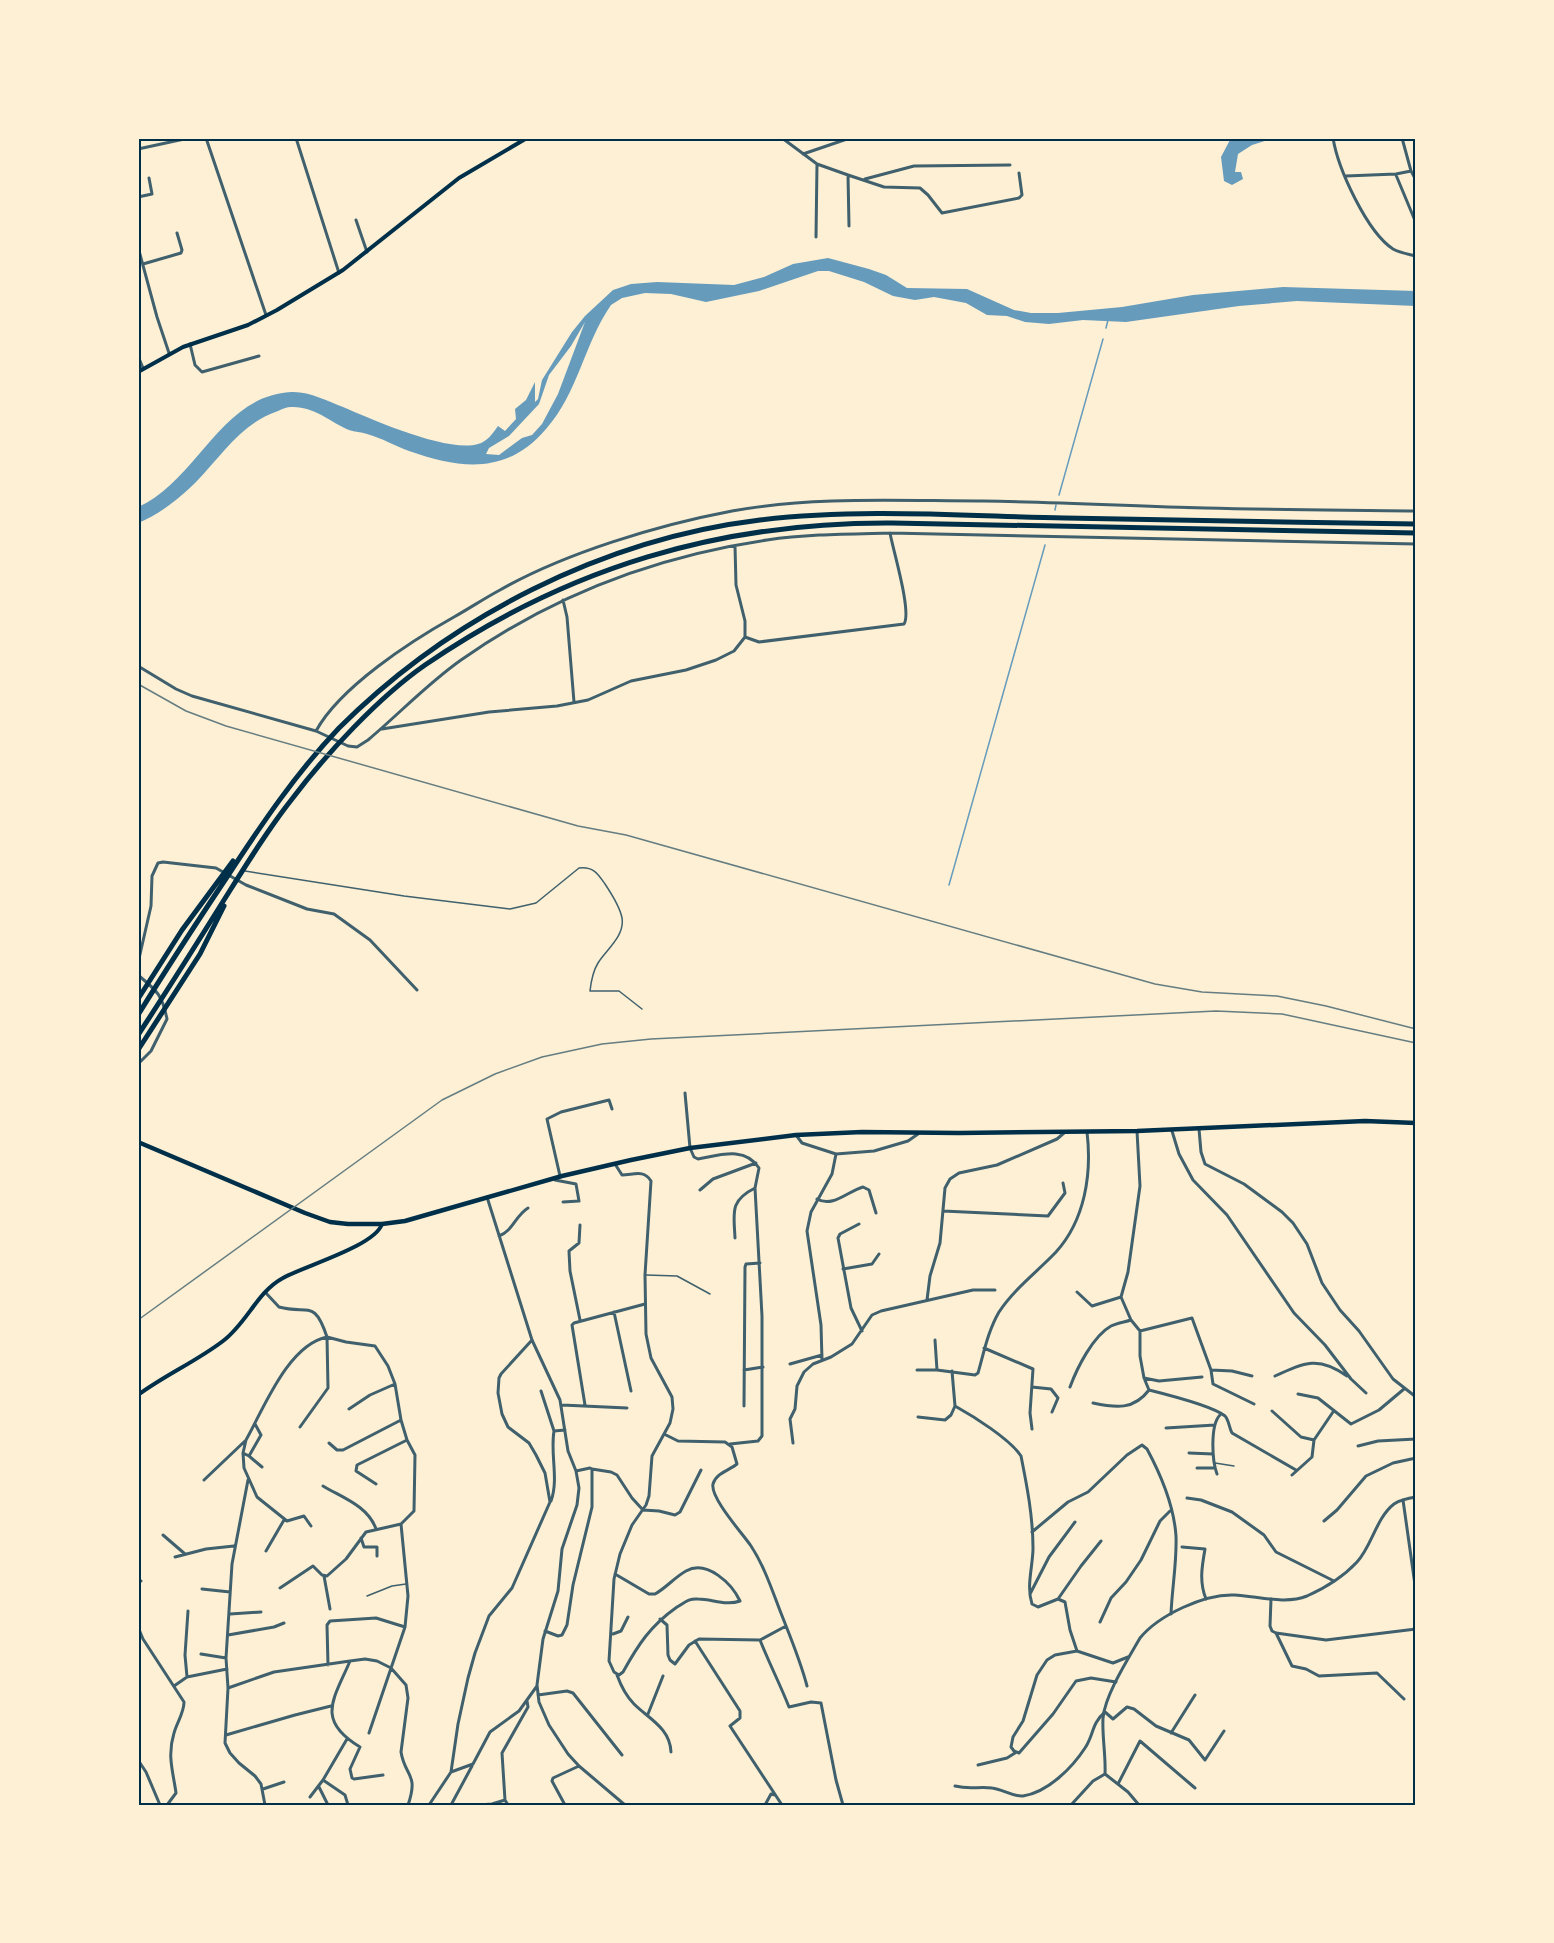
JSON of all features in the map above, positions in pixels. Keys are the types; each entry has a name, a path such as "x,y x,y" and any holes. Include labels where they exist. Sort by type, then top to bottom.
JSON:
{"highway":[{"path":"138,999 182,930 220,880 277,797 341,726 424,653 514,600 566,574 616,555 651,543 711,528 757,520 809,516 897,514 1416,524"},
{"path":"138,1035 256,849 292,798 349,734 394,690 424,665 508,615 582,578 641,558 760,530 813,524 856,522 1416,533"},
{"path":"138,1014 238,860 297,776"},
{"path":"138,1050 200,954 232,888"}],"main road":[{"path":"138,372 190,344 267,316 339,273 459,178 527,138"},
{"path":"138,1142 305,1213 339,1223 382,1224 414,1219 560,1176 615,1164 690,1148 796,1135 1172,1131 1365,1121 1416,1123"},
{"path":"138,1395 224,1341 238,1328 265,1292 284,1277 333,1257 370,1238 380,1230 382,1224"}],"street":[{"path":"138,149 189,138"},
{"path":"206,138 267,316"},
{"path":"296,138 339,273"},
{"path":"782,138 817,164 848,176 884,187 920,188 942,213 1019,198 1022,195 1019,173"},
{"path":"803,154 850,138"},
{"path":"1333,138 1340,166 1366,220 1375,233 1394,249 1416,256"},
{"path":"1402,138 1411,171 1416,180"},
{"path":"816,237 817,164"},
{"path":"864,180 914,166 1010,165"},
{"path":"1346,176 1396,174 1411,171"},
{"path":"1396,174 1416,223"},
{"path":"848,176 849,226"},
{"path":"138,197 152,194 149,178"},
{"path":"356,220 367,252"},
{"path":"143,264 181,254 177,233"},
{"path":"138,247 157,317 170,353"},
{"path":"190,344 196,368 202,372 259,356"},
{"path":"138,356 143,368"},
{"path":"316,731 331,710 394,656 431,630 501,589 587,551 670,525 732,511 802,502 905,501 1059,502 1205,508 1416,511"},
{"path":"138,666 192,696 316,731 342,745 352,747 361,745 380,730 462,659 563,600 602,582 672,559 735,546 802,537 890,533 1416,544"},
{"path":"745,638 759,642 904,624 907,618 904,598 890,533"},
{"path":"380,730 489,712 557,706 588,700 632,681 686,670 734,651 745,638 744,621 736,585 735,546"},
{"path":"563,600 567,616 574,702"},
{"path":"138,963 151,906 152,876 156,866 163,862 216,868 246,885 306,909 334,914 361,932 417,990"},
{"path":"138,975 153,986 164,1002 167,1019 151,1051 138,1064"},
{"path":"664,1434 678,1442 725,1442 730,1444 758,1441 761,1438 763,1367 760,1263 754,1188 759,1168 744,1154 696,1159 692,1156 685,1093"},
{"path":"560,1176 547,1119 561,1112 609,1100 612,1109"},
{"path":"1199,1129 1201,1152 1205,1164 1244,1184 1293,1223 1307,1244 1320,1278 1332,1298 1393,1379 1416,1397"},
{"path":"1137,1131 1140,1186 1128,1272 1121,1298 1131,1320 1140,1331 1140,1356 1149,1390"},
{"path":"1172,1131 1179,1154 1193,1180 1227,1215 1294,1313 1325,1345 1351,1379"},
{"path":"796,1135 802,1143 836,1154 864,1152 887,1147 908,1141 919,1132"},
{"path":"917,1370 952,1371 977,1375 994,1322 1006,1303 1056,1252 1076,1224 1087,1179 1089,1149 1087,1132"},
{"path":"927,1300 930,1276 940,1243 945,1188 954,1175 997,1165 1058,1138 1064,1133"},
{"path":"822,1358 821,1325 807,1231 811,1212 832,1174 836,1154"},
{"path":"700,1190 713,1179 756,1163"},
{"path":"615,1164 622,1175 641,1173 651,1181 645,1275 646,1334 651,1358 668,1388 673,1403 672,1416 652,1456 649,1496 620,1554 615,1574 609,1661 626,1694 665,1732 671,1752"},
{"path":"550,1179 576,1184 579,1201 563,1202"},
{"path":"943,1211 1048,1216 1065,1193 1063,1183"},
{"path":"818,1199 830,1202 863,1187 869,1191 876,1213"},
{"path":"735,1238 734,1208 742,1194 754,1188"},
{"path":"487,1197 532,1340 562,1405 568,1451 576,1471 579,1488 577,1505 562,1549 558,1591 545,1631 537,1685 538,1695 549,1725 568,1754 625,1805"},
{"path":"499,1236 508,1232 518,1216 528,1208"},
{"path":"859,1224 839,1236 852,1311 862,1330"},
{"path":"580,1225 579,1243 569,1251 570,1271 580,1320"},
{"path":"843,1269 872,1264 879,1254"},
{"path":"744,1406 745,1268 746,1264 760,1263"},
{"path":"793,1443 789,1423 796,1405 799,1381 808,1367 846,1348 872,1315 973,1290 995,1290"},
{"path":"265,1292 279,1307 301,1308 315,1314 322,1323 327,1337 328,1388 300,1426"},
{"path":"1077,1292 1092,1306 1121,1298"},
{"path":"585,1405 572,1325 576,1320 645,1304"},
{"path":"614,1312 631,1390"},
{"path":"1140,1331 1192,1318 1211,1370 1213,1383 1254,1404"},
{"path":"1070,1386 1078,1367 1092,1345 1111,1326 1131,1320"},
{"path":"311,1526 304,1516 290,1521 284,1520 257,1497 244,1468 243,1453 246,1440 293,1359 318,1338 327,1337 375,1346 388,1366 395,1384 401,1420 407,1440 415,1455 414,1511 401,1524 366,1532 346,1559 324,1576"},
{"path":"532,1340 501,1374 498,1394 502,1414 508,1427 528,1443 545,1473 550,1502"},
{"path":"935,1340 937,1370"},
{"path":"984,1348 1032,1368 1034,1371 1032,1429"},
{"path":"790,1364 822,1358"},
{"path":"1275,1376 1297,1365 1314,1361 1334,1366 1366,1393"},
{"path":"744,1370 763,1367"},
{"path":"1211,1370 1232,1371 1252,1376"},
{"path":"918,1417 945,1420 951,1415 955,1406 952,1371"},
{"path":"1144,1378 1151,1381 1202,1377"},
{"path":"349,1409 370,1395 395,1384"},
{"path":"1032,1387 1051,1389 1058,1398 1052,1412"},
{"path":"1298,1394 1318,1398 1351,1424 1379,1410 1404,1389"},
{"path":"1093,1403 1115,1408 1141,1400 1149,1390"},
{"path":"1149,1390 1192,1402 1221,1414 1227,1419 1232,1433 1296,1470"},
{"path":"429,1805 452,1772 458,1724 475,1653 489,1616 512,1588 550,1502 555,1485 552,1443 554,1431 541,1391"},
{"path":"562,1405 627,1408"},
{"path":"955,1406 1017,1450 1020,1456 1031,1515 1033,1549 1029,1596 1032,1604 1038,1607 1058,1599 1101,1541"},
{"path":"1272,1411 1301,1437 1314,1440"},
{"path":"1292,1475 1312,1457 1314,1440 1333,1412"},
{"path":"1217,1474 1213,1454 1215,1425 1218,1415 1221,1414"},
{"path":"329,1443 337,1450 343,1450 401,1420"},
{"path":"249,1456 261,1435 255,1424"},
{"path":"1166,1428 1215,1425"},
{"path":"554,1431 565,1430"},
{"path":"1358,1446 1378,1441 1416,1439"},
{"path":"204,1480 246,1440"},
{"path":"376,1485 356,1471 357,1465 407,1440"},
{"path":"730,1444 737,1464 719,1476 713,1487 723,1509 753,1548 799,1656 807,1686"},
{"path":"1032,1532 1068,1502 1088,1492 1126,1455 1142,1445 1147,1449 1163,1483 1176,1542 1171,1614"},
{"path":"243,1453 262,1467"},
{"path":"1189,1453 1213,1454"},
{"path":"1324,1521 1337,1510 1366,1476 1393,1463 1416,1458"},
{"path":"576,1471 590,1468 611,1472 617,1475 643,1510 677,1515 701,1470"},
{"path":"1197,1468 1215,1468"},
{"path":"545,1631 558,1636 562,1635 567,1625 573,1585 591,1507 592,1469"},
{"path":"249,1479 234,1546 226,1658 228,1688 225,1743 230,1753 255,1776 263,1789 265,1805"},
{"path":"323,1486 366,1511 372,1518 376,1529"},
{"path":"1105,1774 1105,1712 1116,1682 1146,1630 1184,1607 1206,1599 1232,1595 1271,1599 1305,1597 1334,1581 1358,1562 1394,1504 1416,1497"},
{"path":"1187,1498 1201,1500 1232,1512 1264,1535 1276,1552 1334,1581"},
{"path":"1404,1500 1415,1565 1416,1592"},
{"path":"1100,1622 1111,1598 1126,1582 1141,1560 1160,1521 1170,1511"},
{"path":"266,1551 284,1520"},
{"path":"1029,1596 1049,1557 1075,1522"},
{"path":"369,1733 405,1627 407,1584 401,1524"},
{"path":"163,1535 185,1554"},
{"path":"362,1537 363,1546 377,1547 377,1556"},
{"path":"175,1557 206,1549 234,1546"},
{"path":"1182,1546 1205,1549 1201,1575 1206,1599"},
{"path":"280,1588 313,1566 324,1576 330,1609"},
{"path":"615,1574 649,1594 655,1594 690,1569 707,1569 719,1575 740,1601 721,1603 700,1598 690,1599 660,1619 639,1643 623,1672 617,1675"},
{"path":"202,1589 230,1592"},
{"path":"1058,1599 1065,1602 1070,1630 1077,1651"},
{"path":"1271,1599 1269,1626 1276,1633 1326,1640 1416,1629"},
{"path":"187,1677 185,1654 188,1611"},
{"path":"230,1614 261,1612"},
{"path":"612,1635 621,1631 628,1617"},
{"path":"328,1665 327,1625 330,1621 376,1618 405,1627"},
{"path":"660,1619 667,1625 668,1655 673,1663 678,1662 689,1645 695,1641 705,1638 760,1640 786,1626"},
{"path":"228,1635 274,1627 284,1623"},
{"path":"138,1627 184,1705 174,1732 170,1754 176,1793 167,1805"},
{"path":"1276,1633 1292,1666 1306,1669 1319,1676 1377,1673 1404,1699"},
{"path":"760,1640 771,1668 777,1674 789,1707 811,1702 821,1703 843,1805"},
{"path":"695,1641 740,1711 740,1718 730,1726 782,1805"},
{"path":"1015,1753 1011,1748 1013,1737 1023,1721 1037,1675 1047,1660 1055,1655 1077,1651 1113,1663 1130,1656"},
{"path":"201,1654 226,1658"},
{"path":"228,1688 274,1672 350,1661 371,1660 391,1668 406,1685 408,1698 402,1752 402,1758 412,1779 408,1805"},
{"path":"350,1661 331,1706 333,1721 347,1739 360,1747 350,1769 352,1778 383,1775"},
{"path":"174,1686 187,1677 227,1669"},
{"path":"648,1714 663,1676"},
{"path":"978,1765 1007,1758 1020,1752 1043,1728 1076,1681 1091,1678 1116,1682"},
{"path":"451,1805 490,1732 519,1712 537,1685"},
{"path":"538,1695 567,1691 573,1693 622,1755"},
{"path":"1171,1733 1195,1695"},
{"path":"508,1805 505,1800 502,1753 528,1707 527,1701"},
{"path":"226,1736 295,1714 331,1706"},
{"path":"1105,1712 1113,1719 1127,1707 1132,1707 1156,1726 1192,1742 1205,1760 1224,1731"},
{"path":"955,1786 975,1789 993,1788 1023,1796 1040,1790 1056,1780 1086,1747 1096,1720 1105,1712"},
{"path":"310,1797 319,1787 347,1739"},
{"path":"1119,1784 1140,1741 1195,1788"},
{"path":"138,1760 146,1772 160,1805"},
{"path":"452,1772 473,1764"},
{"path":"566,1805 552,1781 553,1778 579,1766"},
{"path":"1105,1774 1119,1784 1139,1805"},
{"path":"1071,1805 1105,1774"},
{"path":"323,1780 345,1795 348,1805"},
{"path":"263,1789 284,1782"},
{"path":"319,1787 328,1805"},
{"path":"765,1805 771,1794 777,1796"},
{"path":"479,1805 505,1800"}],"lane":[{"path":"216,868 510,909 536,903 579,868 593,869 610,892 620,913 622,925 597,964 590,991 619,992 642,1009"},
{"path":"645,1275 677,1276 710,1294"},
{"path":"1215,1463 1234,1466"},
{"path":"367,1596 392,1586 407,1584"}],"water":[{"path":"1231,138 1267,138 1268,140 1252,145 1238,154 1235,172 1241,172 1243,179 1232,185 1224,181 1221,157"},
{"path":"828,258 886,275 907,288 967,289 1014,310 1031,313 1122,307 1193,295 1283,287 1416,291 1416,306 1297,301 1239,306 1126,322 1083,320 1049,324 1025,322 1007,316 987,315 966,303 934,297 915,300 893,296 864,282 829,271 818,271 759,291 706,302 671,294 645,293 622,298 611,305 557,415 531,444 515,454 499,461 482,464 447,462 349,430 307,409 288,407 254,423 233,441 184,493 162,510 138,523 138,507 159,495 177,479 227,423 245,408 266,397 291,392 304,393 430,440 465,446 478,444 487,439 498,426 505,431 516,419 515,409 526,400 535,382 535,402 538,399 542,380 572,332 585,316 613,290 631,284 657,282 734,285 764,277 793,264","holes":["585,322 558,394 542,424 532,435 522,438 499,455 486,454 489,448 509,436 539,404 549,375 571,346"]}],"waterway":[{"path":"1106,328 1108,320"},
{"path":"1059,495 1103,339"},
{"path":"1055,510 1056,505"},
{"path":"949,885 1045,545"}],"railway":[{"path":"138,684 186,711 226,726 578,826 626,835 1155,984 1202,992 1277,996 1416,1029"},
{"path":"138,1320 442,1100 495,1074 542,1057 602,1044 651,1039 1216,1011 1282,1014 1416,1043"}]}
